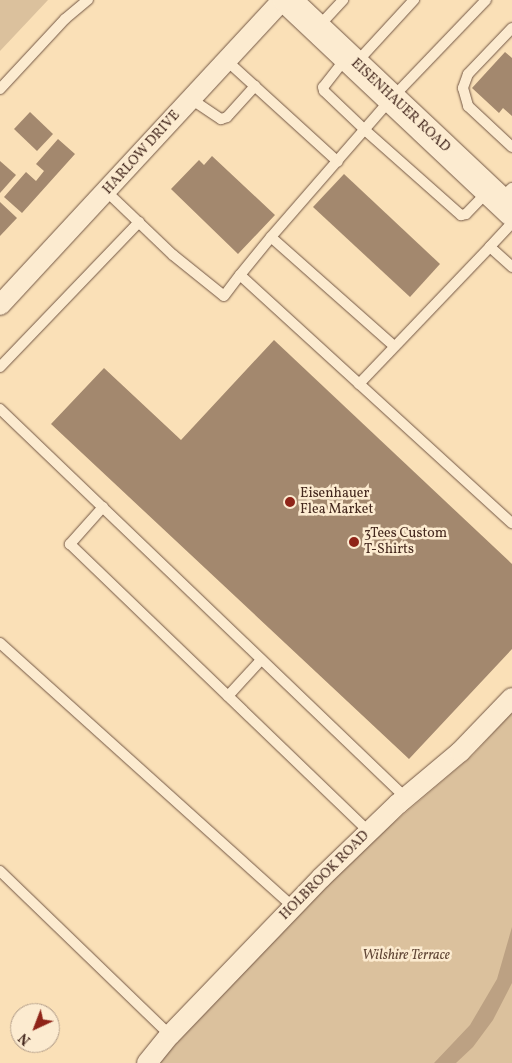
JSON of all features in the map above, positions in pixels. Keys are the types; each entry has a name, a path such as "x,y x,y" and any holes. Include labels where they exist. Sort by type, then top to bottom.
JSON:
{"main road":[{"name":"EISENHAUER ROAD","path":"287,0 505,202"}],"street":[{"name":"HARLOW DRIVE","path":"0,305 107,192 282,0"},
{"name":"HOLBROOK ROAD","path":"147,1063 170,1035 293,907 369,832 460,752 512,698"}],"lane":[{"path":"0,89 65,19 88,0"},
{"path":"317,28 343,0"},
{"path":"414,0 323,87 324,91 461,215 505,202"},
{"path":"107,192 224,296 271,237 366,131 392,98 486,0"},
{"path":"512,28 468,74 462,88 468,106 512,147"},
{"path":"226,60 338,162"},
{"path":"191,99 221,119 227,117 255,86"},
{"path":"359,384 490,247 505,202"},
{"path":"0,366 139,222"},
{"path":"271,237 394,346"},
{"path":"490,247 512,267"},
{"path":"240,275 512,523"},
{"path":"0,409 406,798"},
{"path":"103,508 70,544 369,832"},
{"path":"0,643 293,907"},
{"path":"228,696 261,660"},
{"path":"0,871 170,1035"}],"green space":[{"path":"0,0 48,0 0,51"},
{"name":"Wilshire Terrace","path":"512,712 512,1063 158,1063 350,860 473,755"}],"shaded area":[{"path":"512,927 512,983 493,1020 473,1047 456,1063 434,1063 470,1025 497,979"}],"building":[{"path":"505,52 512,58 512,116 503,108 499,113 472,88"},
{"path":"30,112 53,134 37,151 14,129"},
{"path":"58,139 75,154 22,213 4,197 26,172 36,181 44,171 36,164"},
{"path":"212,156 275,215 238,254 171,189 199,160 204,165"},
{"path":"0,161 16,175 0,193"},
{"path":"344,174 440,264 410,297 313,207"},
{"path":"0,202 17,218 0,236"},
{"name":"Eisenhauer Flea Market","path":"274,340 512,564 512,649 409,759 51,424 104,368 181,440"}],"place":[{"name":"Eisenhauer Flea Market","path":"290,502"},
{"name":"3Tees Custom T-Shirts","path":"354,542"}]}
